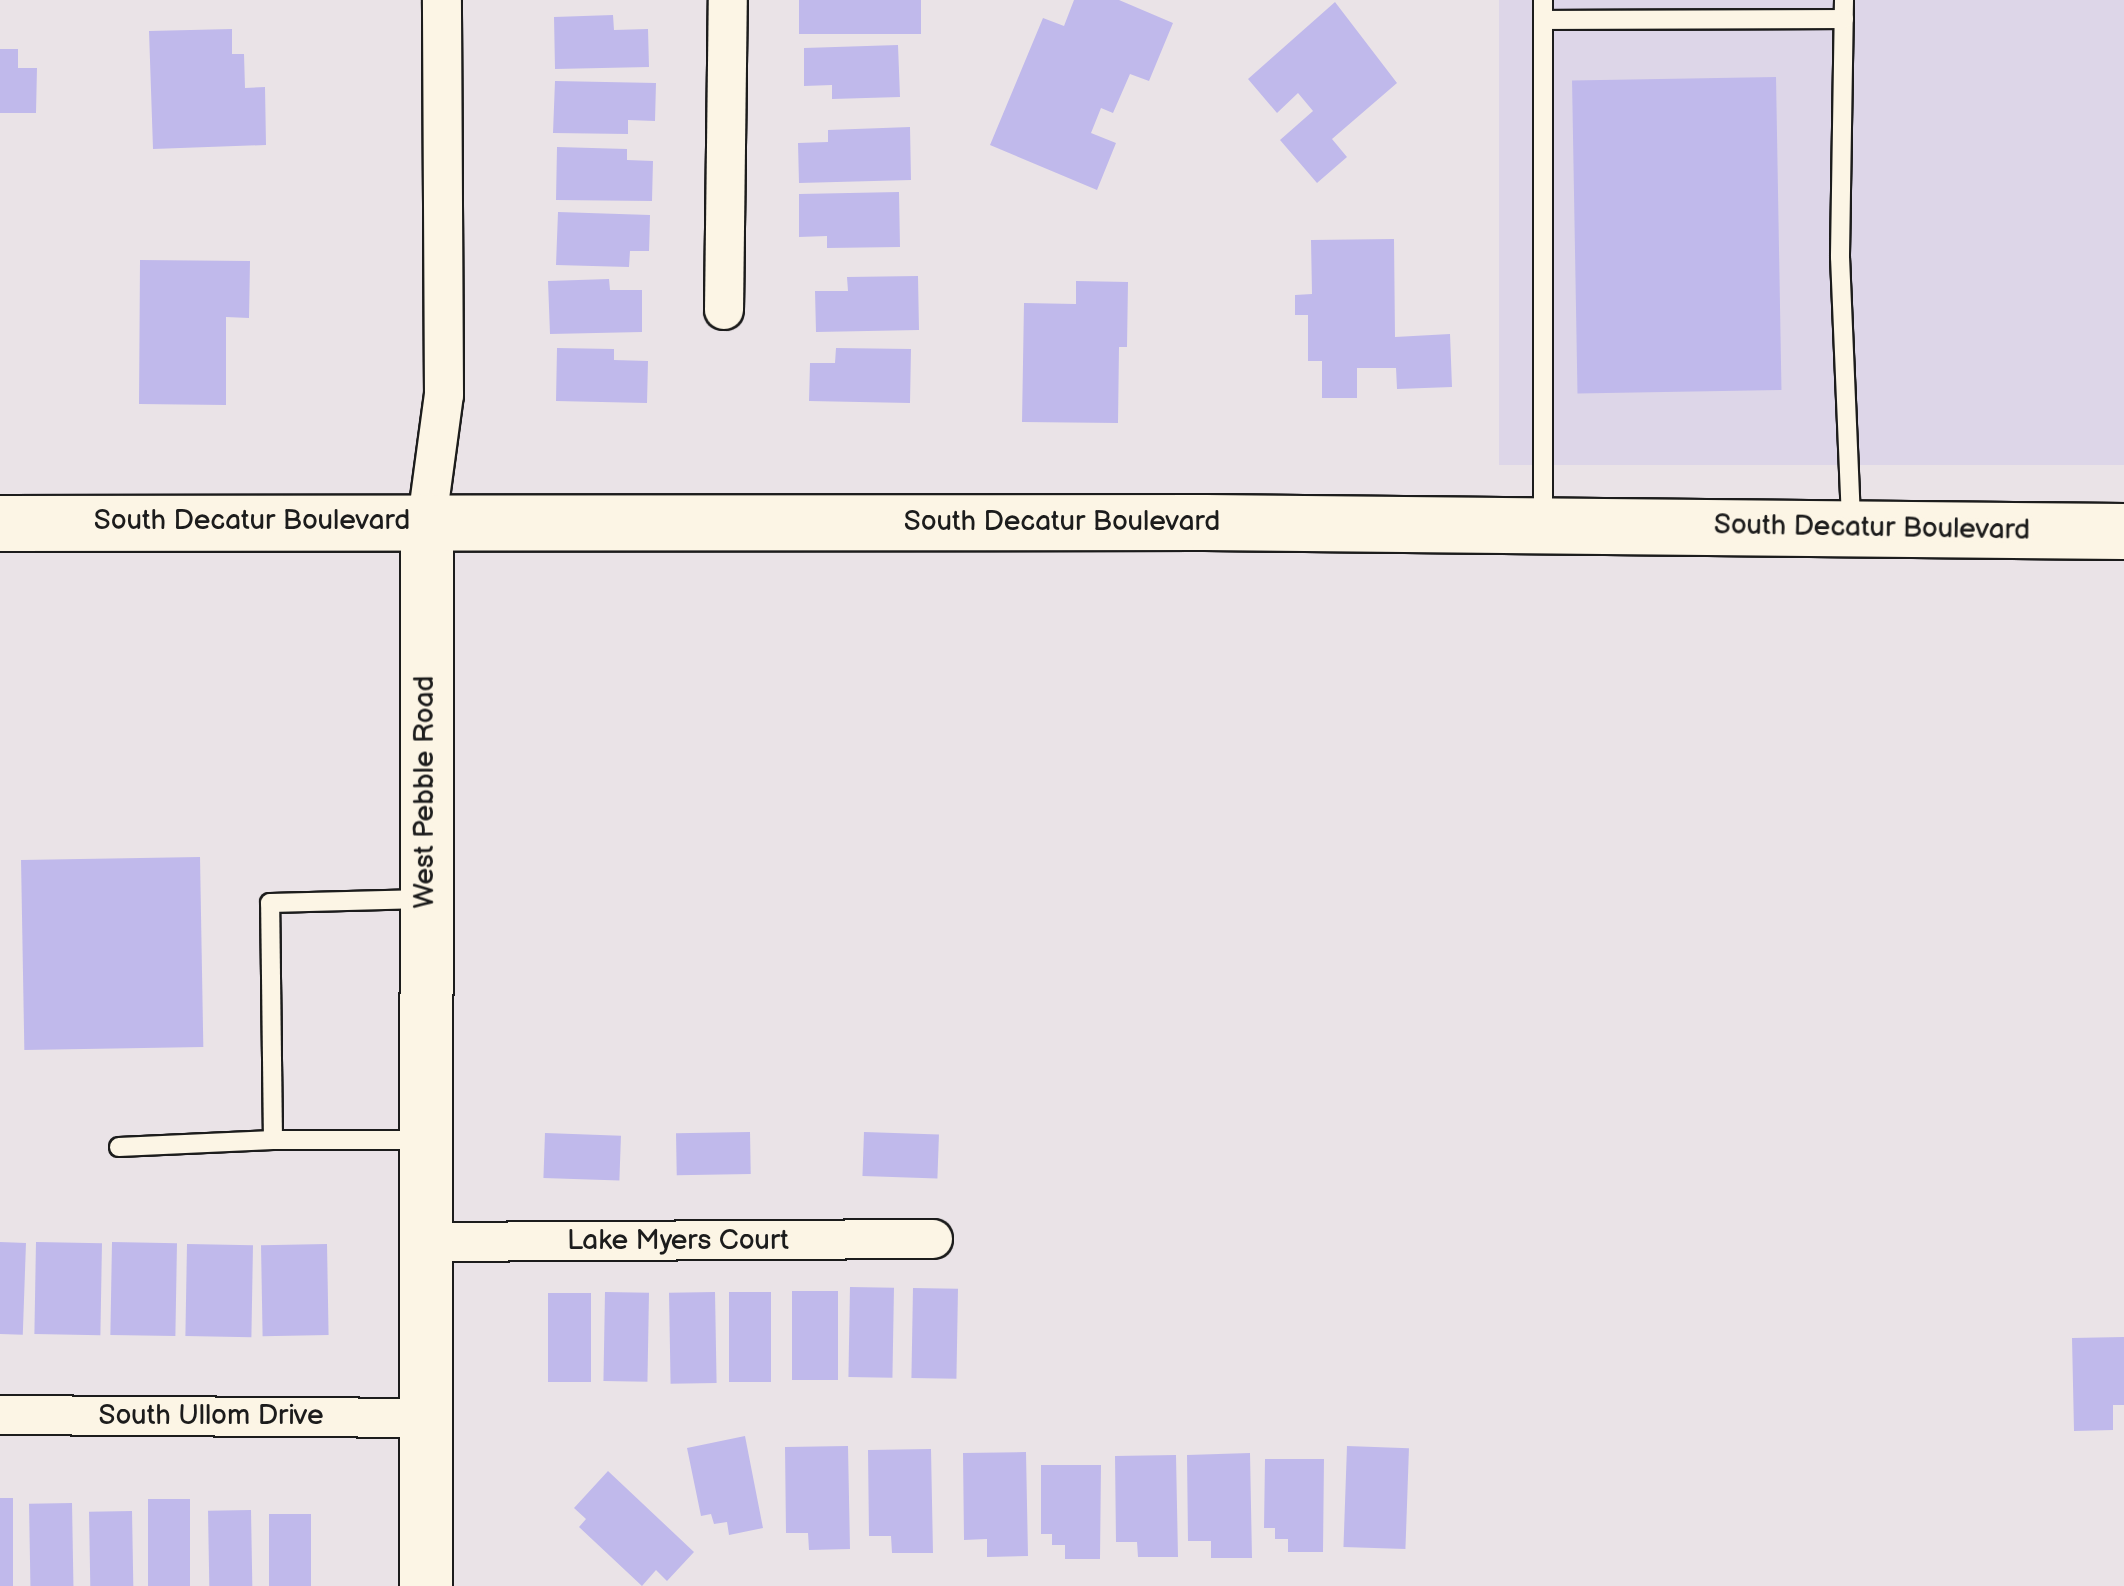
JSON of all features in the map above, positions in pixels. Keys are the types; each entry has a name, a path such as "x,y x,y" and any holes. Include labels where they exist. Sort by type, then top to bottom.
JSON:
{"main road":[{"name":"South Decatur Boulevard","path":"0,523 427,520 2124,531"}],"street":[{"name":"West Pebble Road","path":"426,1586 422,1418 427,520 444,395 442,0"},
{"path":"724,310 728,0"},
{"name":"Lake Myers Court","path":"424,1242 933,1239"},
{"name":"South Ullom Drive","path":"0,1415 422,1418"}],"lane":[{"path":"1542,525 1543,0"},
{"path":"1543,20 1844,10 1840,257 1851,527"},
{"path":"273,1140 270,904 425,900"},
{"path":"119,1147 273,1140 424,1140"}],"shaded area":[{"path":"1499,0 2124,0 2124,465 1499,465"}],"building":[{"path":"799,0 921,0 921,34 799,34"},
{"path":"1074,0 1119,0 1173,23 1149,81 1130,74 1113,113 1101,108 1091,133 1116,143 1097,190 990,145 1043,18 1064,26"},
{"path":"1335,2 1397,83 1332,139 1347,157 1317,183 1280,140 1313,111 1298,93 1277,113 1248,79"},
{"path":"613,15 614,30 648,29 649,67 555,69 554,17"},
{"path":"232,29 232,54 244,54 245,88 265,87 266,145 153,149 149,31"},
{"path":"898,45 900,97 832,99 832,85 804,86 804,48"},
{"path":"0,49 18,49 18,68 37,68 36,113 0,113"},
{"path":"1776,77 1781,390 1577,394 1572,81"},
{"path":"555,81 656,83 655,121 628,120 628,134 553,133"},
{"path":"910,127 911,180 799,183 798,143 828,142 828,130"},
{"path":"557,147 627,149 627,160 653,161 652,201 556,200"},
{"path":"899,192 900,247 827,248 827,236 799,237 799,194"},
{"path":"558,212 650,215 649,251 630,251 629,267 556,265"},
{"path":"1394,239 1395,337 1450,334 1452,387 1397,389 1396,368 1357,368 1357,398 1322,398 1322,361 1308,361 1308,315 1295,315 1295,295 1312,294 1311,240"},
{"path":"140,260 250,261 249,318 226,317 226,405 139,404"},
{"path":"918,276 919,330 816,332 815,291 848,291 847,277"},
{"path":"609,279 610,290 642,290 642,332 550,334 548,281"},
{"path":"1076,281 1128,282 1127,347 1119,347 1118,423 1022,422 1024,303 1076,304"},
{"path":"557,348 614,349 614,360 648,361 647,403 556,401"},
{"path":"836,348 911,349 910,403 809,401 810,363 835,363"},
{"path":"200,857 203,1047 24,1050 21,860"},
{"path":"750,1132 751,1174 677,1175 676,1133"},
{"path":"864,1132 939,1135 937,1179 862,1176"},
{"path":"545,1133 621,1136 619,1181 543,1178"},
{"path":"0,1242 26,1243 23,1335 0,1334"},
{"path":"36,1242 102,1243 100,1335 34,1334"},
{"path":"112,1242 177,1243 175,1336 110,1335"},
{"path":"187,1244 253,1245 251,1337 185,1336"},
{"path":"327,1244 329,1335 263,1336 261,1245"},
{"path":"850,1287 894,1288 892,1378 848,1377"},
{"path":"913,1288 958,1289 956,1379 911,1378"},
{"path":"792,1291 838,1291 838,1380 792,1380"},
{"path":"605,1292 649,1293 647,1382 603,1381"},
{"path":"715,1292 717,1383 671,1384 669,1293"},
{"path":"729,1292 771,1292 771,1382 729,1382"},
{"path":"548,1293 591,1293 591,1382 548,1382"},
{"path":"2124,1337 2124,1405 2113,1405 2113,1430 2074,1431 2072,1338"},
{"path":"745,1436 763,1528 729,1535 727,1522 714,1524 711,1514 701,1516 687,1448"},
{"path":"848,1446 850,1549 809,1550 808,1533 786,1533 785,1447"},
{"path":"1347,1446 1409,1448 1405,1549 1343,1547"},
{"path":"931,1449 933,1553 892,1553 891,1536 869,1536 868,1450"},
{"path":"1026,1452 1028,1556 987,1557 987,1539 964,1540 963,1453"},
{"path":"1250,1453 1252,1558 1211,1558 1211,1541 1188,1541 1187,1455"},
{"path":"1176,1455 1178,1557 1138,1557 1137,1542 1116,1542 1115,1456"},
{"path":"1265,1459 1324,1459 1323,1552 1288,1552 1288,1539 1275,1539 1275,1528 1264,1528"},
{"path":"1041,1465 1101,1465 1100,1559 1065,1559 1065,1545 1052,1545 1052,1534 1041,1534"},
{"path":"608,1471 694,1552 667,1581 656,1570 642,1586 579,1527 586,1519 574,1508"},
{"path":"0,1498 13,1498 13,1586 0,1586"},
{"path":"148,1499 190,1499 190,1586 148,1586"},
{"path":"72,1503 73,1586 30,1586 29,1504"},
{"path":"251,1510 252,1586 209,1586 208,1511"},
{"path":"132,1511 133,1586 90,1586 89,1512"},
{"path":"269,1514 311,1514 311,1586 269,1586"}]}
